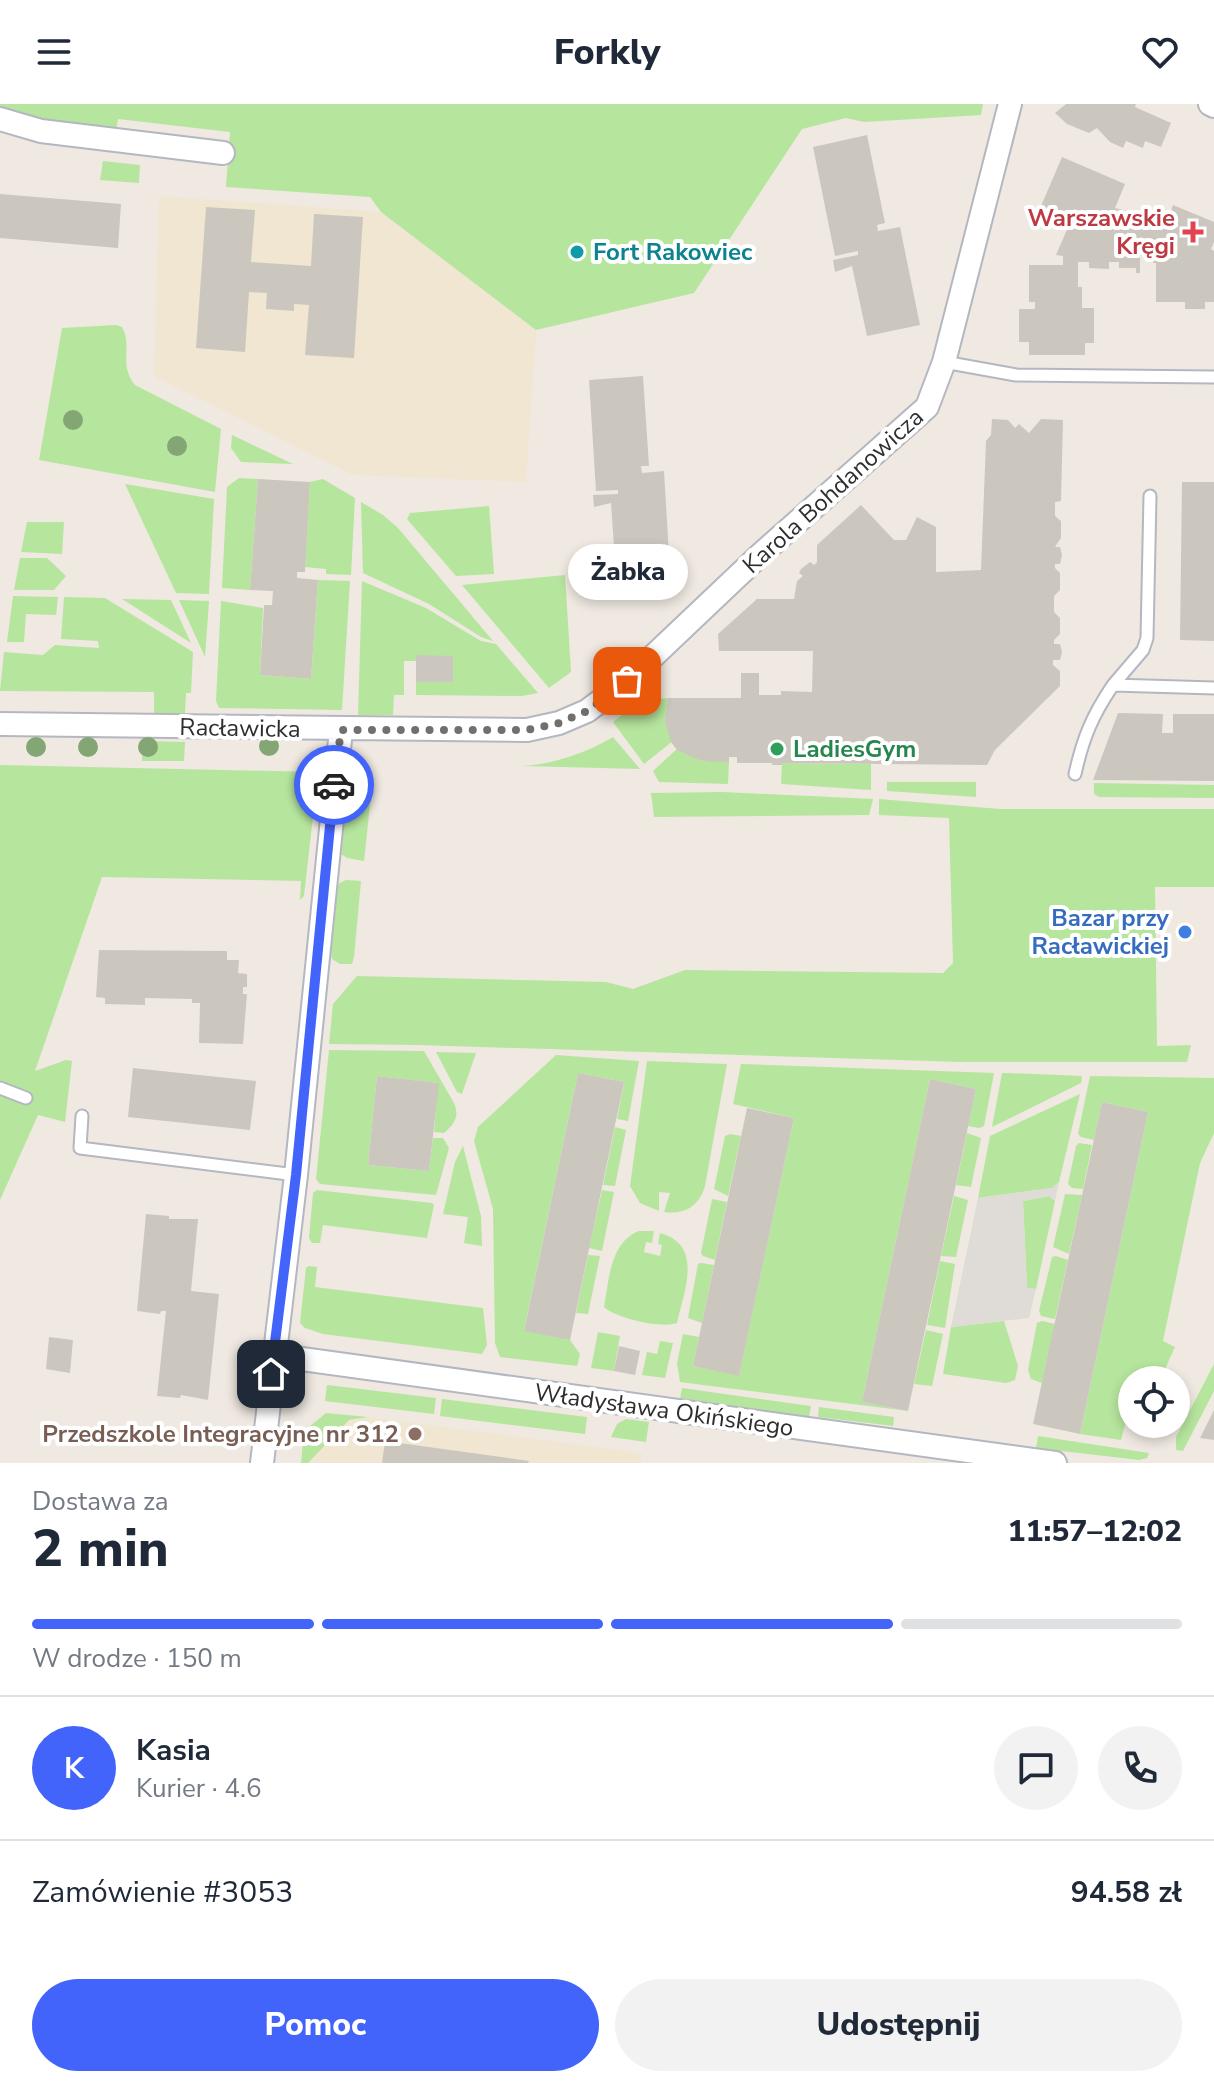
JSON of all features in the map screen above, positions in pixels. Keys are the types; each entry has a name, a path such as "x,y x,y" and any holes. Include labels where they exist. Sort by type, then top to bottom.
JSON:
{"street":[{"name":"Karola Bohdanowicza","path":"527,730 559,723 587,711 627,681 760,555 927,407 944,362 1010,104"},
{"path":"0,119 41,131 223,153"},
{"name":"Racławicka","path":"0,724 527,730"},
{"path":"262,1463 296,1175 341,730"},
{"name":"Władysława Okińskiego","path":"273,1355 1055,1463"}],"lane":[{"path":"944,362 1016,375 1214,377"},
{"path":"1075,774 1094,713 1143,650 1147,638 1150,496"},
{"path":"1113,685 1214,688"},
{"path":"0,1088 26,1098"},
{"path":"82,1116 80,1148 296,1175"}],"shaded area":[{"path":"159,196 381,212 536,330 526,482 353,475 154,376"},
{"path":"1059,1182 1055,1201 1049,1196 1023,1201 1027,1288 1036,1289 1029,1318 951,1327 978,1198 1052,1188"},
{"name":"Przedszkole Integracyjne nr 312","path":"368,1417 642,1453 640,1463 308,1463 349,1420"}],"green space":[{"name":"Fort Rakowiec","path":"0,104 983,104 981,115 864,122 846,118 802,129 694,293 536,330 381,212 370,197 226,187 230,132 118,119 116,131 59,124 0,110"},
{"path":"103,161 140,165 139,183 100,180"},
{"path":"122,327 125,334 127,370 135,385 221,429 215,492 39,460 62,328"},
{"path":"232,435 293,464 241,462 231,448"},
{"path":"239,478 258,479 250,590 222,588 227,487"},
{"path":"323,479 355,498 351,575 326,574 326,569 305,567 310,482"},
{"path":"125,484 214,499 209,594 176,593"},
{"path":"361,502 398,528 493,641 481,637 429,604 363,573"},
{"path":"489,506 494,574 456,576 407,519 410,513"},
{"path":"27,522 64,522 62,554 21,552"},
{"path":"20,558 47,558 66,576 54,590 14,590"},
{"path":"565,575 571,672 549,688 462,585"},
{"path":"318,580 350,581 342,710 219,708 216,701 221,601 263,608 260,675 311,679"},
{"path":"362,581 426,608 481,641 496,644 538,693 522,696 416,695 416,682 453,682 416,661 404,661 404,695 394,695 393,715 358,715"},
{"path":"13,596 58,597 56,615 26,614 24,642 7,642"},
{"path":"64,597 105,598 193,652 191,693 186,693 185,713 154,713 154,692 0,691 4,652 43,655 55,645 99,648 98,641 61,639"},
{"path":"122,599 171,600 191,643"},
{"path":"179,600 209,601 205,657"},
{"path":"668,698 665,721 673,741 644,764 613,722 638,702"},
{"path":"613,737 640,769 523,766 570,757"},
{"path":"185,742 184,761 142,761 142,743"},
{"path":"678,748 699,760 729,762 728,784 659,782 653,771"},
{"path":"782,763 871,764 871,790 781,784"},
{"path":"0,765 318,772 304,896 300,900 301,881 102,877 35,1071 66,1060 72,1061 65,1122 38,1115 0,1200"},
{"path":"349,776 373,777 364,861 341,854"},
{"path":"887,782 976,782 976,797 887,791"},
{"path":"1094,783 1214,785 1214,798 1099,797 1094,794"},
{"path":"722,792 873,799 869,815 654,817 651,793"},
{"path":"879,799 1000,809 1214,809 1214,887 1155,887 1157,1046 1191,1045 1187,1062 962,1062 329,1044 333,1004 357,976 606,982 633,989 685,970 943,973 953,963 949,818 879,815"},
{"path":"346,880 361,881 354,957 352,964 340,964 332,959 331,951 338,884"},
{"path":"329,1050 424,1051 454,1103 455,1120 444,1133 434,1132 438,1083 377,1076 368,1165 429,1171 433,1138 443,1138 449,1148 436,1195 320,1184 316,1179"},
{"path":"436,1052 476,1053 462,1094 457,1092"},
{"path":"556,1055 639,1061 628,1121 617,1119 624,1082 578,1073 524,1330 570,1340 580,1354 577,1366 500,1357 495,1343 493,1209 474,1141 478,1127"},
{"path":"647,1061 727,1064 705,1186 695,1204 678,1212 664,1212 670,1193 659,1192 659,1211 640,1203 630,1186"},
{"path":"741,1064 994,1073 984,1126 979,1128 968,1126 976,1089 930,1079 862,1402 908,1411 680,1382 677,1363 683,1334 699,1337 693,1366 739,1375 794,1118 733,1104"},
{"path":"1002,1073 1082,1076 1081,1083 992,1127"},
{"path":"1090,1076 1214,1078 1214,1133 1200,1163 1163,1341 1175,1347 1166,1366 1118,1366 1118,1438 1121,1440 1080,1434 1148,1112 1102,1102 1094,1140 1078,1134"},
{"path":"1080,1094 1059,1182 1052,1188 978,1198 990,1136"},
{"path":"615,1127 626,1130 615,1186 603,1185"},
{"path":"967,1133 981,1138 971,1187 956,1185"},
{"path":"725,1136 741,1136 728,1196 714,1189"},
{"path":"1079,1143 1092,1145 1083,1189 1072,1188 1068,1184"},
{"path":"463,1146 481,1216 482,1246 464,1243 468,1217 443,1214 455,1162"},
{"path":"317,1190 432,1203 427,1238 323,1225 320,1243 312,1243 309,1238 313,1193"},
{"path":"602,1190 614,1192 602,1251 589,1248"},
{"path":"1065,1194 1082,1195 1069,1254 1053,1247"},
{"path":"954,1196 968,1200 956,1257 941,1256"},
{"path":"1049,1196 1055,1201 1036,1289 1027,1288 1023,1201"},
{"path":"712,1199 727,1202 715,1260 701,1253"},
{"path":"639,1231 654,1231 652,1243 646,1242 644,1252 660,1256 660,1233 674,1239 687,1258 686,1284 677,1323 661,1325 639,1321 604,1307 616,1253 629,1236"},
{"path":"588,1255 600,1256 588,1314 576,1313"},
{"path":"1052,1257 1068,1260 1055,1319 1041,1316 1039,1311"},
{"path":"940,1261 955,1264 945,1328 927,1325"},
{"path":"698,1264 714,1265 702,1323 688,1318"},
{"path":"317,1267 315,1287 483,1308 487,1345 482,1354 323,1334 305,1328 300,1323 306,1268"},
{"path":"1004,1321 1018,1366 1015,1380 1006,1383 943,1374 951,1327"},
{"path":"1037,1323 1055,1324 1042,1383 1031,1379 1028,1370"},
{"path":"926,1330 943,1334 932,1386 914,1384"},
{"path":"598,1332 620,1336 614,1371 591,1368"},
{"path":"660,1341 673,1343 665,1378 642,1375 647,1352 657,1354"},
{"path":"1214,1364 1214,1391 1190,1437 1190,1410"},
{"path":"327,1385 436,1398 434,1414 325,1401"},
{"path":"682,1388 811,1406 809,1417 680,1399"},
{"path":"442,1399 587,1417 585,1434 440,1416"},
{"path":"819,1407 894,1417 893,1426 818,1417"},
{"path":"326,1413 368,1417 349,1420 308,1463 301,1463 304,1431"},
{"path":"626,1419 649,1422 646,1442 611,1437 617,1424"},
{"path":"1038,1436 1149,1453 1147,1458 1139,1460 1036,1448"},
{"path":"1176,1438 1190,1438 1183,1451 1176,1450"}],"building":[{"path":"1066,104 1136,104 1135,107 1171,123 1161,147 1145,141 1143,148 1126,141 1123,148 1110,142 1097,128 1089,133 1067,124 1055,113"},
{"path":"867,135 885,223 877,225 878,231 900,227 920,325 867,336 852,266 835,272 833,260 858,255 858,251 835,256 813,147"},
{"path":"1062,157 1125,184 1115,208 1131,212 1131,220 1126,220 1126,227 1156,227 1164,210 1170,214 1173,205 1214,222 1211,249 1214,251 1214,302 1205,302 1205,309 1185,309 1185,302 1156,302 1156,263 1153,263 1153,256 1140,256 1140,273 1136,273 1136,268 1119,268 1119,262 1109,262 1109,269 1089,268 1089,262 1078,262 1082,308 1094,308 1094,343 1085,343 1085,355 1029,355 1029,342 1019,342 1019,309 1035,309 1035,302 1029,302 1029,265 1063,265 1063,256 1056,255 1069,225 1057,220 1060,214 1041,206"},
{"path":"0,194 121,204 118,248 0,238"},
{"path":"206,207 255,210 251,262 311,266 314,214 363,217 354,358 305,355 309,305 294,304 294,311 266,309 267,293 249,292 245,352 196,348"},
{"path":"643,376 649,466 641,466 642,473 664,471 670,572 616,575 611,503 594,507 593,495 618,494 618,490 596,491 589,380"},
{"path":"992,419 1008,420 1015,428 1019,424 1029,433 1041,419 1063,420 1061,501 1055,502 1055,516 1061,521 1061,538 1055,547 1060,547 1062,555 1060,564 1055,564 1060,573 1060,590 1054,596 1054,612 1060,618 1060,634 1054,644 1060,644 1062,652 1060,660 1053,660 1053,665 1060,671 1060,686 995,750 987,765 772,765 737,763 737,757 729,757 729,762 699,760 677,750 671,742 665,721 668,698 741,698 741,673 759,673 759,695 781,695 781,691 812,692 813,651 719,651 718,634 757,599 794,599 797,581 803,576 799,573 801,569 810,562 814,565 817,562 817,545 861,505 894,540 906,540 917,517 936,527 936,572 981,570 986,441 991,435"},
{"path":"258,479 310,482 305,572 297,572 297,578 318,580 311,679 260,675 264,605 272,605 273,591 250,590"},
{"path":"1182,482 1214,482 1214,641 1180,640"},
{"path":"416,655 453,656 453,682 416,682"},
{"path":"1118,713 1163,714 1162,733 1173,733 1173,714 1214,714 1214,781 1093,780"},
{"path":"99,950 227,951 227,960 239,960 238,973 247,974 247,987 243,987 243,994 247,994 243,1044 199,1043 200,1003 192,1003 192,999 145,998 145,1005 105,1004 105,998 96,997"},
{"path":"133,1068 256,1081 250,1130 128,1117"},
{"path":"578,1073 624,1082 570,1340 524,1331"},
{"path":"377,1076 439,1083 429,1171 368,1165"},
{"path":"930,1079 976,1089 908,1411 862,1402"},
{"path":"1102,1102 1148,1112 1080,1434 1033,1424"},
{"path":"747,1108 794,1118 739,1376 693,1366"},
{"path":"146,1214 169,1216 169,1219 198,1219 191,1291 219,1294 208,1400 181,1395 180,1398 157,1396 166,1311 160,1314 137,1311"},
{"path":"49,1337 73,1340 70,1373 46,1369"},
{"path":"619,1346 640,1351 635,1375 614,1371"},
{"path":"1214,1410 1214,1440 1200,1438"},
{"path":"385,1441 529,1461 382,1463"}],"way so far":[{"path":"334,785 341,730 527,730 559,723 587,711 627,681"}],"place":[{"name":"Warszawskie Kręgi","path":"1193,232"},
{"name":"Fort Rakowiec","path":"577,252"},
{"name":"Żabka","path":"627,681"},
{"name":"LadiesGym","path":"777,749"},
{"name":"Bazar przy Racławickiej","path":"1185,932"},
{"name":"Przedszkole Integracyjne nr 312","path":"415,1434"}],"route":[{"path":"271,1374 296,1175 334,785"}]}
